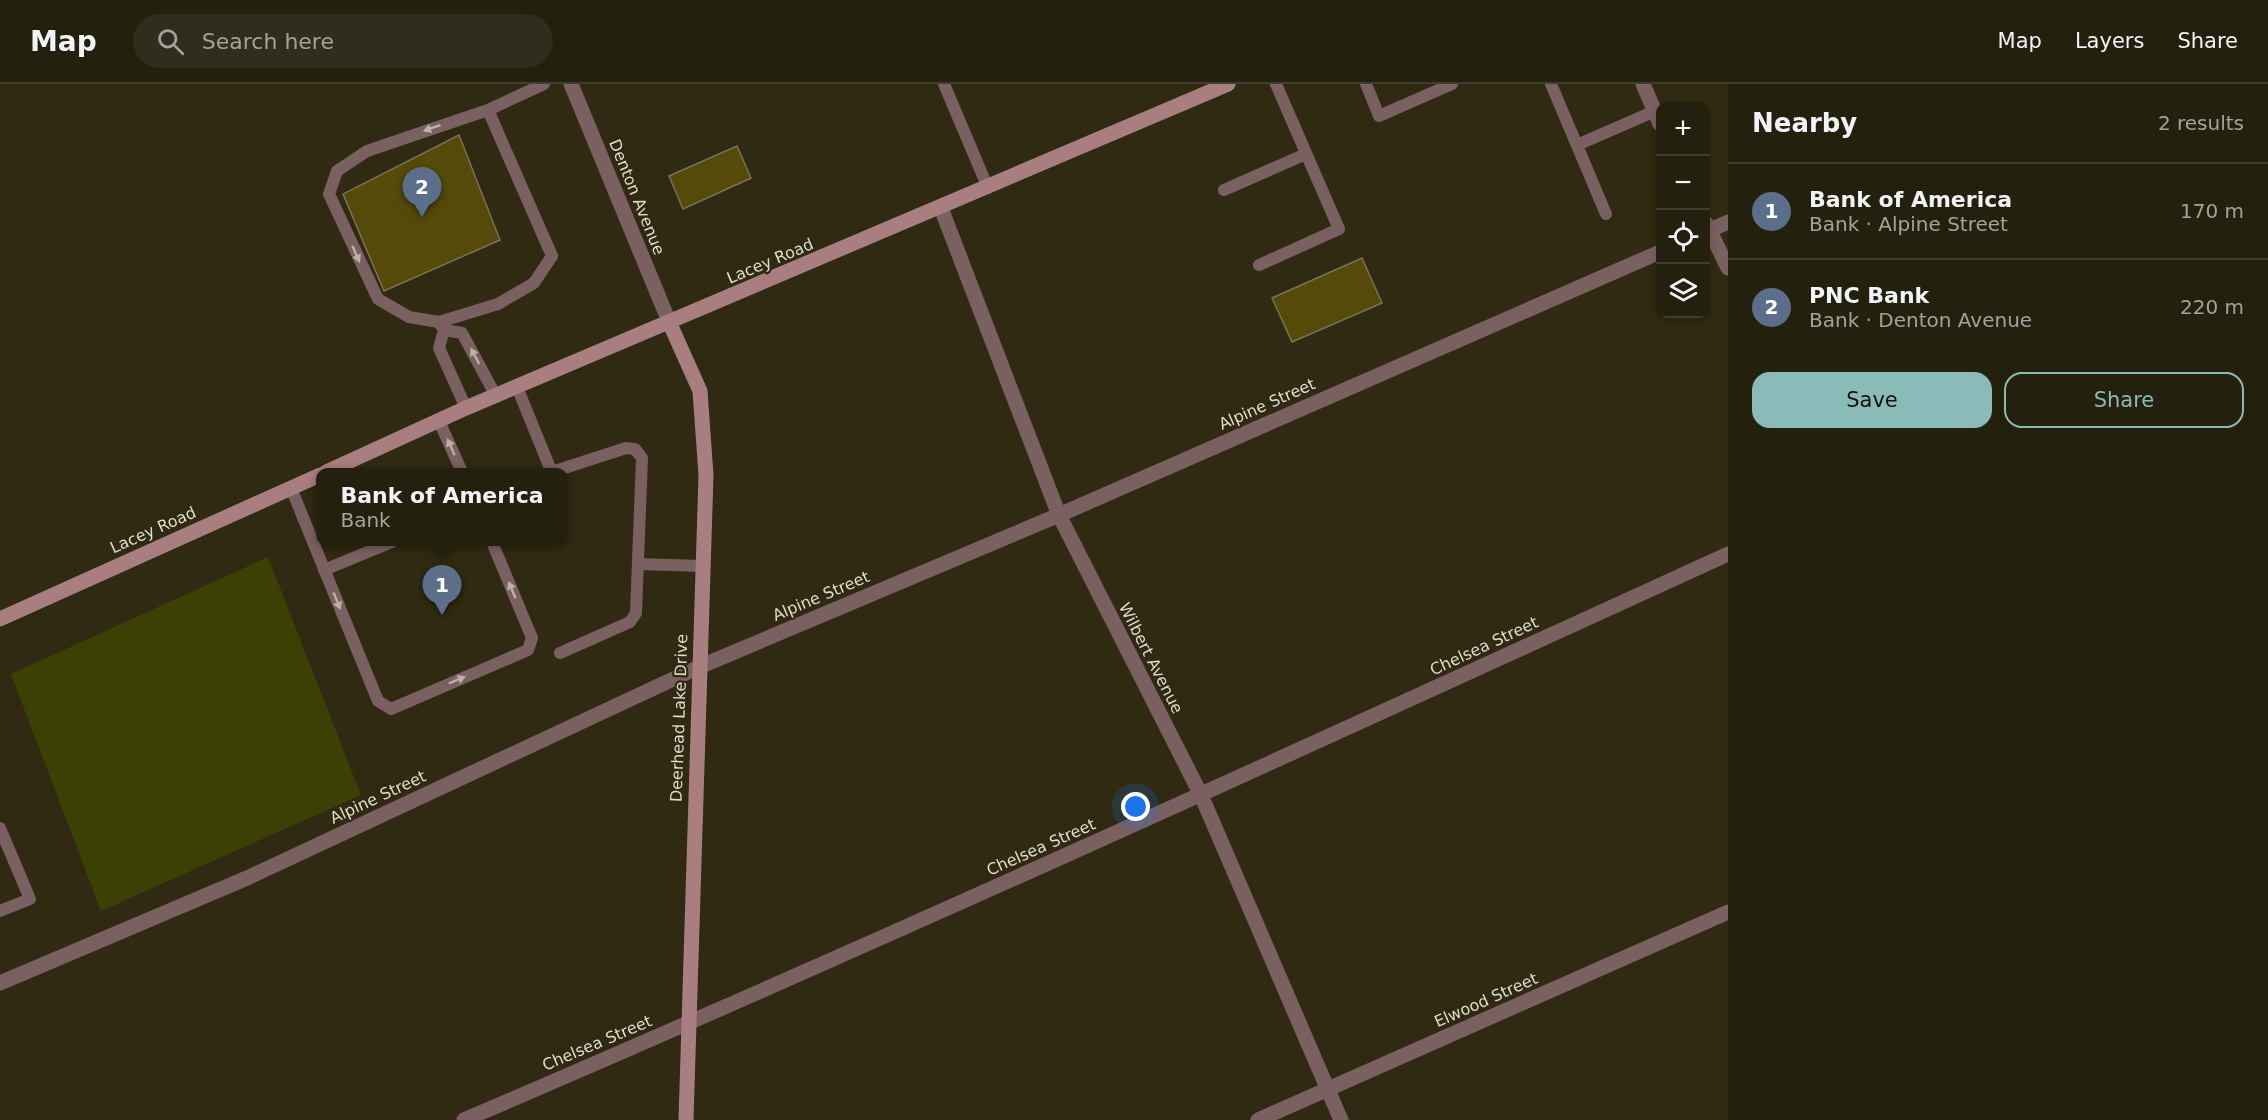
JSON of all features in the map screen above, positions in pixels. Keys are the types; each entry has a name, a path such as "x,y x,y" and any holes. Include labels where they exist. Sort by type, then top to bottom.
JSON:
{"main road":[{"name":"Lacey Road","path":"336,468 466,408 670,324 1228,84"},
{"name":"Deerhead Lake Drive","path":"670,324 700,391 706,475 687,1024 686,1120"},
{"name":"Lacey Road","path":"0,619 316,477"}],"street":[{"name":"Denton Avenue","path":"571,84 670,324"},
{"path":"1643,84 1656,113"},
{"name":"Wilbert Avenue","path":"940,207 1059,515 1201,795 1341,1120"},
{"path":"1710,228 1728,222"},
{"path":"1710,235 1728,268"},
{"name":"Alpine Street","path":"0,983 247,878 699,667 1059,515 1656,254"},
{"name":"Chelsea Street","path":"465,1120 687,1024 1201,795 1728,554"},
{"name":"Elwood Street","path":"1258,1120 1728,912"}],"lane":[{"path":"496,396 462,333 409,316 378,299 329,194 337,171 367,151 488,110 544,84"},
{"path":"944,84 988,188"},
{"path":"1259,265 1340,229 1276,84"},
{"path":"1366,84 1379,116 1452,84"},
{"path":"1551,84 1606,214"},
{"path":"441,326 507,298 534,283 552,256 488,110"},
{"path":"1577,145 1656,118"},
{"path":"1224,190 1306,154"},
{"path":"441,326 439,348 466,408"},
{"path":"517,387 550,468"},
{"path":"439,421 460,468"},
{"path":"560,652 630,622 636,613 642,458 635,449 626,448 564,468"},
{"path":"291,488 378,701 391,709 528,650 532,638 494,546"},
{"path":"324,570 382,546"},
{"path":"638,564 702,566"},
{"path":"0,828 30,899 0,911"}],"green space":[{"path":"268,557 361,795 101,911 11,674"}],"building":[{"path":"459,135 500,240 384,291 343,194"},
{"path":"737,146 751,178 683,209 669,176"},
{"path":"1362,258 1382,303 1292,342 1272,298"}],"place":[{"name":"PNC Bank","path":"422,217"},
{"name":"Bank of America","path":"442,615"}]}
